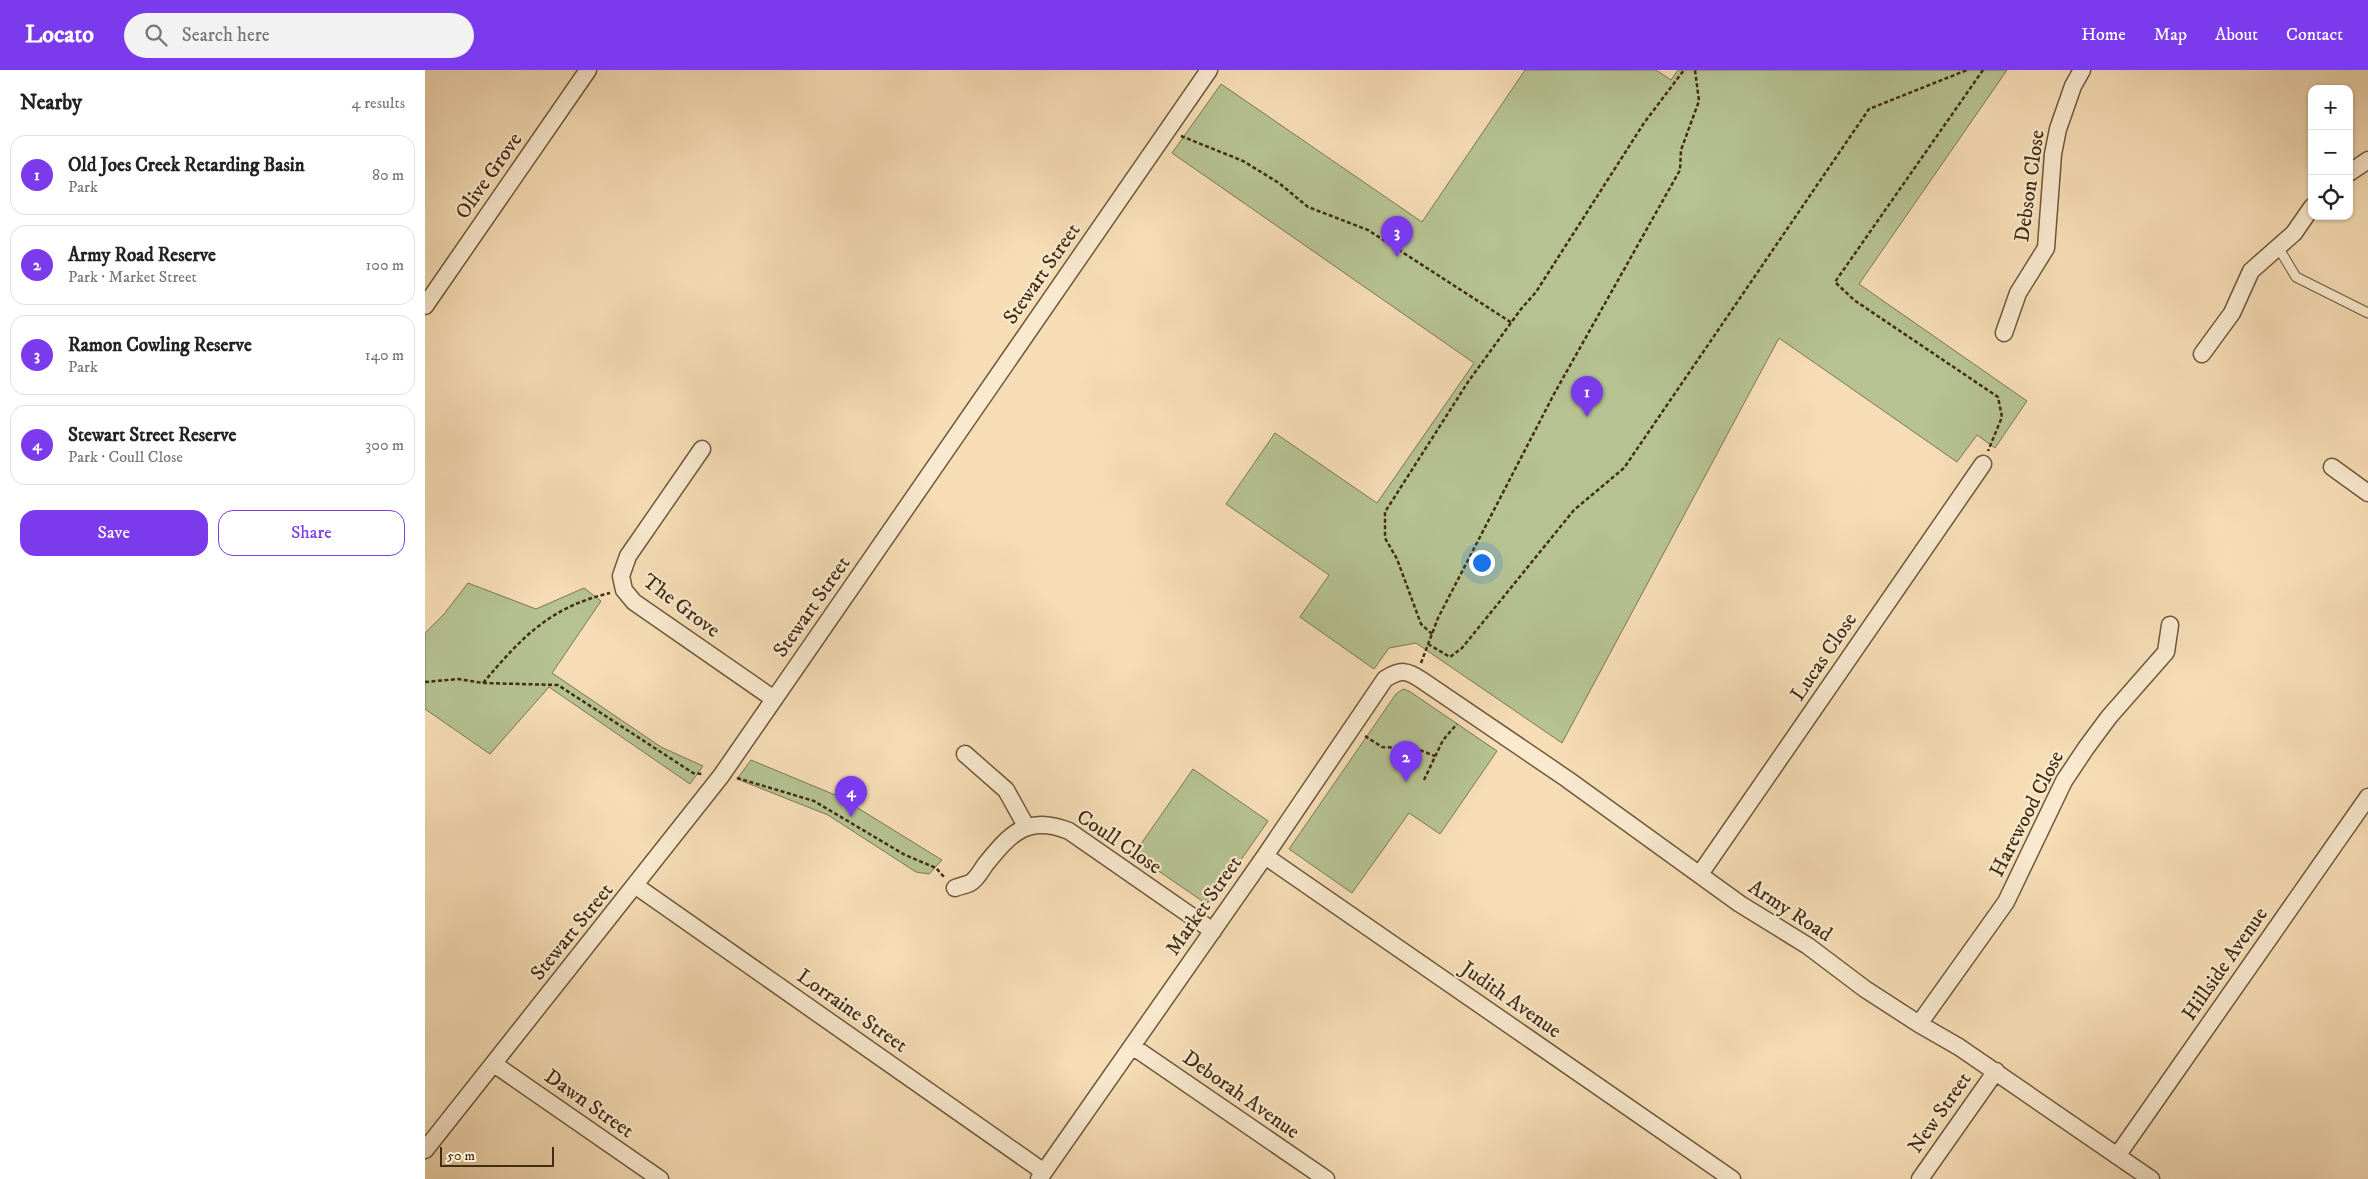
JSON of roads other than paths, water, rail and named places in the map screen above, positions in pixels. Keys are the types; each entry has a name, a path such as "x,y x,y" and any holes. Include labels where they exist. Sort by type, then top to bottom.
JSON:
{"street":[{"name":"Olive Grove","path":"425,306 588,70"},
{"name":"Stewart Street","path":"425,1150 636,886 721,776 1209,70"},
{"name":"Debson Close","path":"2004,332 2018,293 2046,248 2053,154 2058,129 2073,86 2082,70"},
{"path":"2353,170 2368,160"},
{"path":"2202,354 2233,313 2251,271 2294,233 2308,213"},
{"name":"The Grove","path":"702,449 628,556 621,576 624,590 634,602 774,699"},
{"name":"Lucas Close","path":"1700,874 1983,464"},
{"path":"2332,467 2368,493"},
{"name":"Harewood Close","path":"1919,1024 2006,902 2064,781 2109,717 2167,652 2170,625"},
{"name":"Market Street","path":"1042,1175 1265,856 1385,679 1397,672 1411,673"},
{"name":"Army Road","path":"1411,673 1567,779 1739,904 1808,946 1865,988 1996,1072 2151,1179"},
{"path":"955,888 971,883 999,848 1026,826 1006,790 965,754"},
{"name":"Hillside Avenue","path":"2117,1156 2368,796"},
{"name":"Coull Close","path":"1026,826 1055,826 1069,831 1213,931"},
{"name":"Judith Avenue","path":"1265,856 1733,1179"},
{"name":"Lorraine Street","path":"636,886 1042,1175"},
{"name":"Deborah Avenue","path":"1132,1046 1326,1179"},
{"name":"Dawn Street","path":"493,1064 659,1179"},
{"name":"New Street","path":"1920,1179 1996,1072"}],"lane":[{"path":"2278,247 2296,277 2368,313"}],"place":[{"name":"Ramon Cowling Reserve","path":"1397,257"},
{"name":"Old Joes Creek Retarding Basin","path":"1587,417"},
{"name":"Army Road Reserve","path":"1406,782"},
{"name":"Stewart Street Reserve","path":"851,817"}]}
